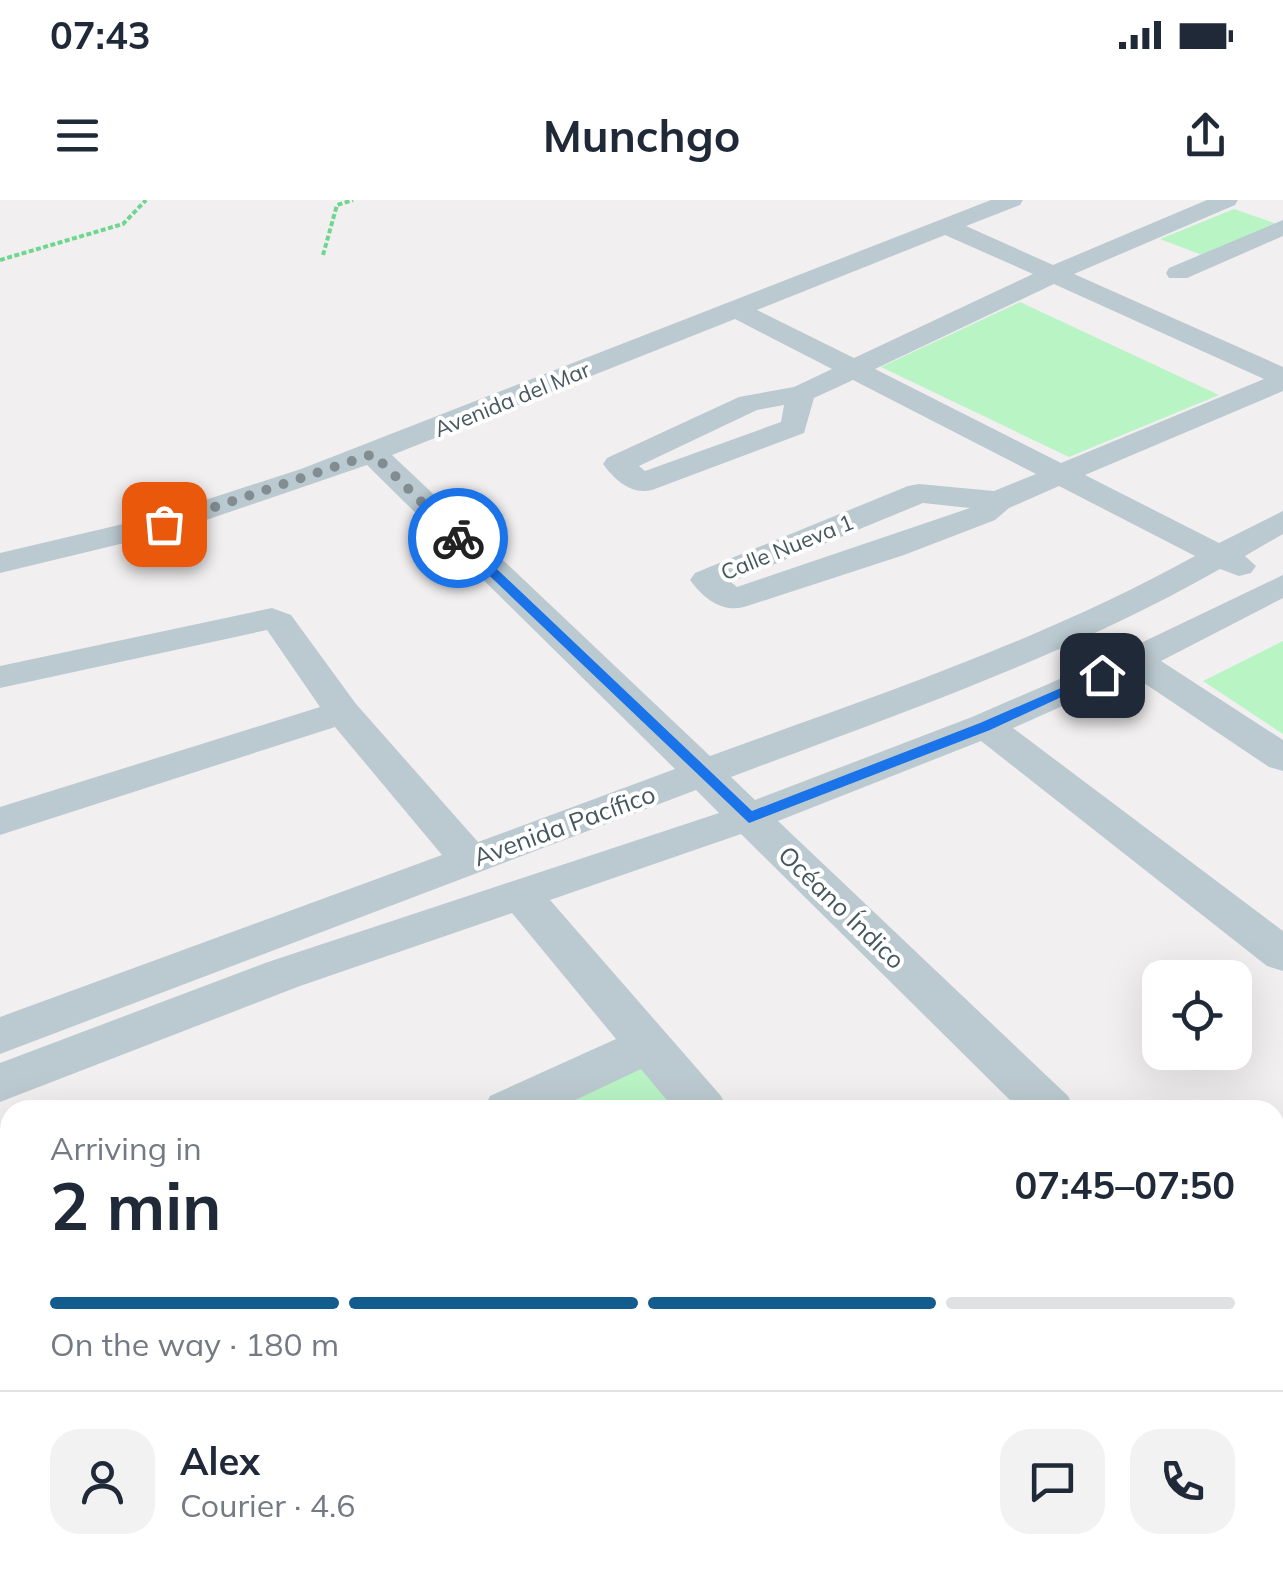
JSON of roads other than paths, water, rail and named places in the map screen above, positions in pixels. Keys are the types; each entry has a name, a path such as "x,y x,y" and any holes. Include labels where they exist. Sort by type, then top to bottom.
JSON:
{"street":[{"name":"Avenida del Mar","path":"0,563 164,524 373,454 1012,200"},
{"path":"801,394 794,427 641,483 618,464 749,403 801,394 1054,274 1227,200 1283,226"},
{"path":"946,226 1283,379"},
{"path":"1178,273 1283,226"},
{"path":"1139,236 1203,262"},
{"path":"736,309 1281,586"},
{"name":"Calle Nueva 1","path":"998,501 920,493 707,580 732,600 892,548 984,513 998,501 1283,379"},
{"name":"Océano Índico","path":"373,454 1042,1100"},
{"name":"Avenida Pacífico","path":"0,1036 1041,647 1134,604 1283,521"},
{"name":"Avenida Pacífico","path":"0,1083 284,974 749,818 985,726 1136,660 1281,586"},
{"path":"0,677 272,618 279,622 344,712 469,859"},
{"path":"1136,660 1283,758"},
{"path":"0,821 344,712"},
{"path":"985,726 1283,954"},
{"path":"521,896 695,1100"},
{"path":"529,1100 647,1045"}]}
